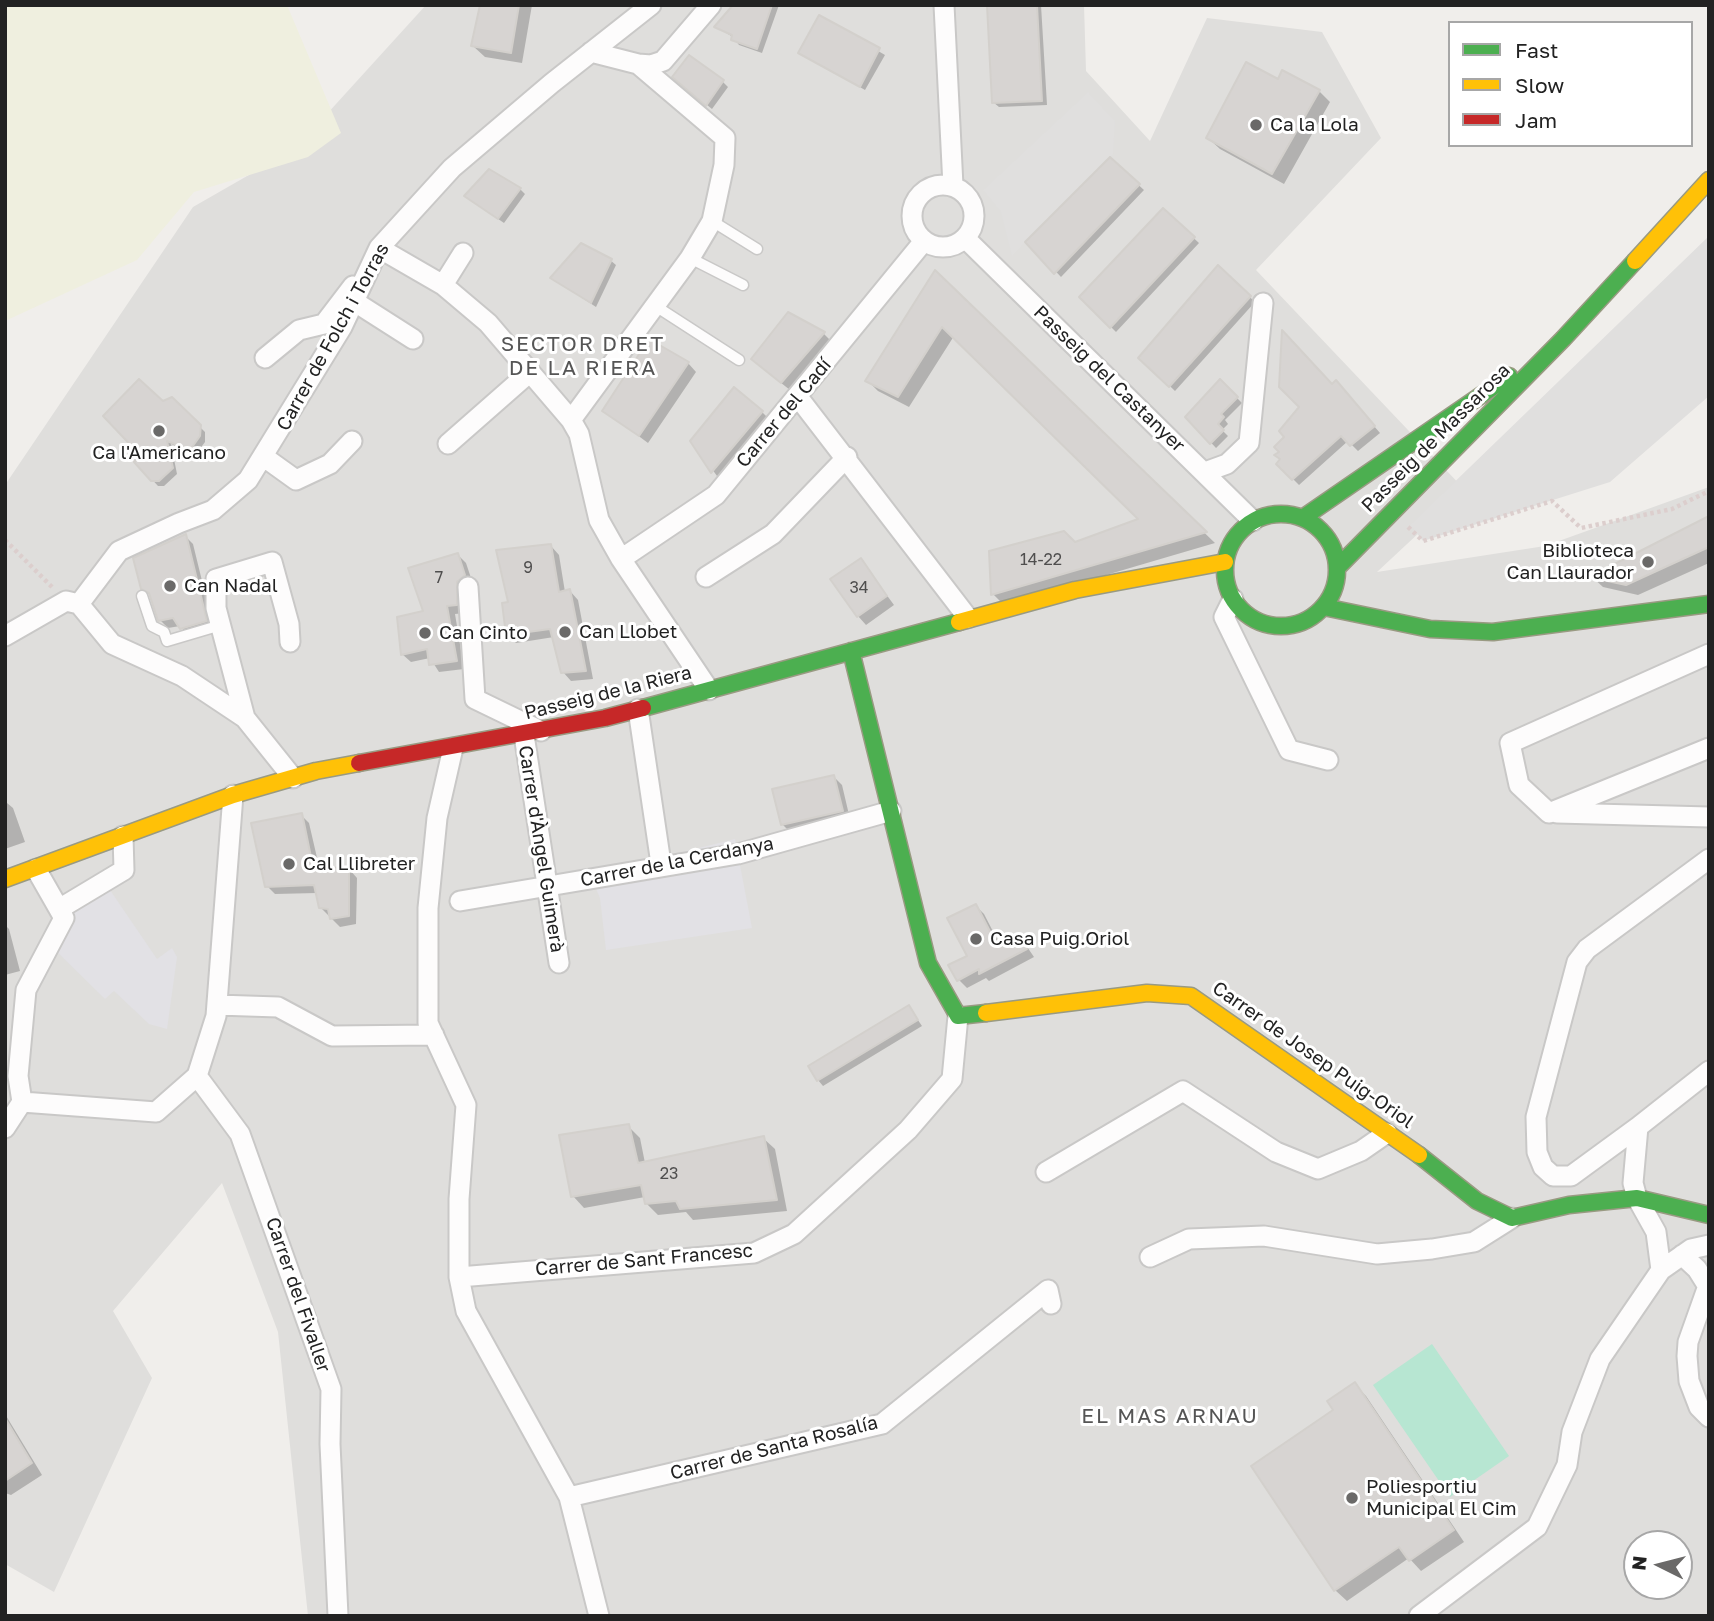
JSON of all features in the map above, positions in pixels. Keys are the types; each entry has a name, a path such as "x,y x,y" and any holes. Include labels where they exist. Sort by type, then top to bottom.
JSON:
{"street":[{"name":"Carrer de Folch i Torras","path":"72,603 120,551 213,510 247,480 264,457 355,302 375,256 452,168 651,5"},
{"path":"591,52 638,64 651,65 663,61 711,5"},
{"path":"944,5 953,186"},
{"path":"572,420 657,307 690,258 712,221 724,165 725,138 638,64"},
{"name":"Passeig de Massarosa","path":"1338,567 1563,339 1709,180"},
{"path":"953,186 968,197 973,208 974,221 965,238 945,247 924,241 913,223 915,201 932,187 953,186"},
{"name":"Passeig del Castanyer","path":"965,238 1253,520"},
{"name":"Carrer del Cadí","path":"621,559 716,495 924,241"},
{"path":"443,285 463,253"},
{"path":"265,358 299,330 324,324 375,256 443,285 488,323 572,420 579,434 599,520 621,559 709,690"},
{"path":"355,302 413,339"},
{"path":"1205,472 1227,464 1249,443 1263,303"},
{"name":"Passeig de Massarosa","path":"1304,517 1563,339"},
{"path":"448,444 530,372"},
{"path":"798,397 847,457 968,618"},
{"path":"264,457 296,480 330,464 352,441"},
{"path":"706,578 773,534 847,457"},
{"path":"1278,513 1304,517 1330,538 1338,567 1324,607 1307,621 1285,626 1262,623 1246,613 1233,599 1226,581 1225,562 1234,538 1253,520 1278,513"},
{"path":"245,718 216,608 216,579 272,562 289,624 290,642"},
{"name":"Passeig de la Riera","path":"5,879 233,795 293,778 533,733 638,709 1075,590 1225,562"},
{"path":"468,587 475,699 533,733"},
{"path":"1233,599 1224,617 1289,750 1328,760"},
{"path":"5,636 72,603 112,644 182,677 245,718 293,778"},
{"path":"1324,607 1430,629 1493,632 1709,604"},
{"path":"851,651 928,963 958,1016"},
{"path":"1709,654 1510,743 1520,785 1549,813 1709,817"},
{"path":"638,709 660,857"},
{"name":"Carrer d'Àngel Guimerà","path":"533,733 547,887 559,963"},
{"path":"453,748 437,818 428,908 428,1023 466,1105 459,1199 459,1277 466,1311 569,1497 599,1616"},
{"path":"1549,813 1709,748"},
{"path":"22,1102 156,1112 197,1076 217,1005 233,795"},
{"name":"Carrer de la Cerdanya","path":"460,901 738,854 891,810"},
{"path":"60,909 124,870 123,836"},
{"path":"1709,859 1587,949 1577,962 1536,1117 1537,1152 1543,1167 1553,1176 1571,1177 1709,1071"},
{"path":"5,1128 22,1102 18,1076 26,990 64,918 36,869"},
{"name":"Carrer de Josep Puig-Oriol","path":"958,1016 1147,993 1191,996 1444,1172 1477,1201 1513,1218"},
{"path":"217,1005 278,1007 332,1036 434,1035"},
{"name":"Carrer de Sant Francesc","path":"459,1277 754,1253 794,1234 908,1130 952,1079 958,1016"},
{"name":"Carrer del Fivaller","path":"197,1076 240,1135 331,1389 330,1444 338,1616"},
{"path":"1046,1172 1183,1091 1276,1152 1318,1169 1362,1151 1387,1132"},
{"path":"1637,1128 1633,1156 1637,1198 1656,1232 1661,1270"},
{"path":"1150,1256 1189,1239 1264,1236 1377,1254 1432,1249 1474,1242 1513,1218 1569,1205 1637,1198 1709,1215"},
{"path":"1419,1616 1537,1527 1567,1465 1572,1432 1600,1359 1661,1270 1691,1249 1709,1245"},
{"path":"1682,1255 1698,1269 1708,1284 1703,1312 1688,1342 1689,1381 1699,1407 1709,1417"},
{"name":"Carrer de Santa Rosalía","path":"569,1497 882,1423 1048,1290 1051,1304"}],"lane":[{"path":"712,221 757,249"},
{"path":"690,258 743,285"},
{"path":"657,307 739,359"},
{"path":"142,596 152,626 164,632 167,641 220,625"}],"path":[{"path":"1392,511 1423,541 1552,501 1581,528 1672,509 1709,491"},
{"path":"5,540 72,603"}],"shaded area":[{"path":"426,5 1084,5 1086,71 1150,141 1207,18 1322,32 1381,138 1256,270 1465,490 1377,572 1545,546 1709,487 1709,1616 308,1616 278,1332 222,1183 113,1311 152,1378 54,1592 5,1564 5,485 193,207 296,148"},
{"path":"1088,92 1115,121 1113,154 1012,256 1001,212 983,190"},
{"path":"1709,236 1709,396 1610,482 1423,541 1410,525"},
{"path":"735,839 752,928 606,950 600,898 590,875"},
{"path":"110,890 157,959 172,948 177,957 167,1029 149,1024 114,991 105,999 50,945 64,918"}],"green space":[{"path":"5,5 287,5 341,133 308,157 194,192 137,260 5,321"},
{"path":"1432,1344 1509,1456 1450,1497 1373,1385"}],"building":[{"path":"480,5 519,5 511,53 471,46"},
{"path":"733,5 772,5 757,49 731,40 732,35 714,27"},
{"path":"987,5 1037,5 1042,101 992,103"},
{"path":"819,15 880,48 860,87 798,53"},
{"path":"689,55 724,80 706,106 672,77"},
{"name":"Ca la Lola","path":"1246,62 1278,79 1282,70 1320,90 1272,174 1206,138"},
{"path":"1110,157 1140,184 1054,274 1025,242"},
{"path":"489,169 521,188 498,219 464,196"},
{"path":"1163,208 1195,237 1110,328 1079,297"},
{"path":"581,243 612,259 591,303 550,278"},
{"path":"1218,265 1251,296 1169,387 1138,358"},
{"path":"935,270 1207,532 991,595 989,551 1064,531 1075,542 1138,519 942,327 898,397 865,381"},
{"path":"788,312 825,332 781,383 751,359"},
{"path":"1282,330 1332,384 1336,380 1375,426 1350,446 1341,436 1292,480 1276,464 1280,459 1274,455 1279,452 1274,447 1284,437 1279,431 1299,407 1279,387"},
{"path":"649,339 689,362 639,436 602,411"},
{"name":"Ca l'Americano","path":"139,379 163,401 172,397 201,425 200,436 190,450 167,441 173,468 159,481 151,481 134,462 140,455 103,416"},
{"path":"1220,379 1238,397 1221,414 1224,417 1218,424 1224,430 1210,444 1185,417"},
{"path":"734,387 763,411 711,473 690,441"},
{"name":"Biblioteca Can Llaurador","path":"1709,516 1709,547 1626,585 1589,577"},
{"name":"Can Nadal","path":"186,534 207,621 180,629 173,618 158,621 149,593 141,589 133,558"},
{"path":"551,544 559,592 570,589 586,671 561,673 550,629 506,635 502,603 508,602 496,550"},
{"path":"458,553 465,575 457,582 457,605 447,606 457,661 429,665 427,649 401,655 397,617 423,611 408,568"},
{"path":"861,558 887,596 857,617 830,579"},
{"path":"834,775 843,811 781,825 772,789"},
{"name":"Cal Llibreter","path":"302,813 311,857 319,861 318,867 349,868 349,916 330,919 328,909 319,908 314,885 265,887 251,823"},
{"name":"Casa Puig.Oriol","path":"976,904 997,945 1019,933 1027,949 979,974 979,969 957,981 948,965 967,956 947,918"},
{"path":"909,1005 918,1020 817,1081 808,1066"},
{"path":"629,1124 638,1163 764,1136 777,1200 680,1209 676,1201 645,1204 641,1185 571,1197 559,1135"},
{"name":"Poliesportiu Municipal El Cim","path":"1355,1382 1454,1530 1409,1561 1399,1547 1334,1591 1251,1466 1333,1410 1327,1401"},
{"path":"5,1418 32,1463 5,1481"}],"traffic: fast":[{"path":"1338,567 1563,339 1635,261"},
{"path":"1304,517 1509,376"},
{"path":"1281,514 1302,519 1320,531 1332,549 1337,570 1332,591 1320,609 1302,621 1281,626 1260,621 1242,609 1230,591 1225,570 1230,549 1242,531 1260,519 1281,514"},
{"path":"1324,607 1430,629 1493,632 1709,604"},
{"path":"643,708 959,622"},
{"path":"851,651 928,963 958,1016 986,1013"},
{"path":"1419,1155 1477,1201 1512,1218 1569,1205 1637,1198 1709,1215"}],"traffic: slow":[{"path":"1635,261 1709,180"},
{"path":"959,622 1075,590 1225,562"},
{"path":"5,879 233,795 316,771 359,763"},
{"path":"986,1013 1147,993 1191,996 1419,1155"}],"traffic: jam":[{"path":"359,763 605,718 643,708"}],"place":[{"name":"Ca la Lola","path":"1256,125"},
{"name":"Ca l'Americano","path":"159,431"},
{"name":"Biblioteca Can Llaurador","path":"1648,562"},
{"name":"Can Nadal","path":"170,586"},
{"name":"Can Llobet","path":"565,632"},
{"name":"Can Cinto","path":"425,633"},
{"name":"Cal Llibreter","path":"289,864"},
{"name":"Casa Puig.Oriol","path":"976,939"},
{"name":"Poliesportiu Municipal El Cim","path":"1352,1498"}],"district":[{"name":"SECTOR DRET DE LA RIERA","path":"583,356"},
{"name":"EL MAS ARNAU","path":"1170,1416"}]}
